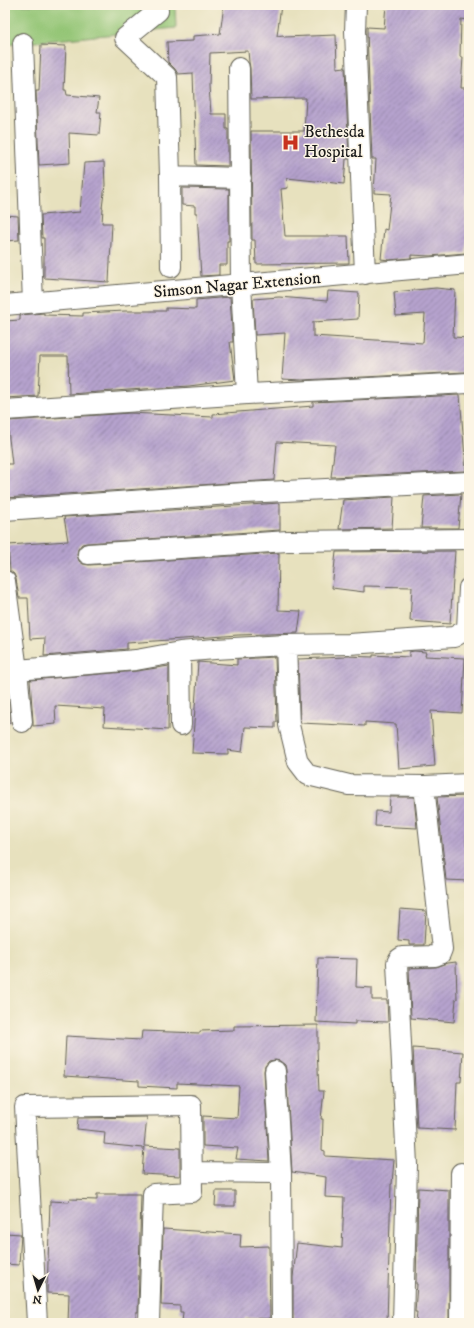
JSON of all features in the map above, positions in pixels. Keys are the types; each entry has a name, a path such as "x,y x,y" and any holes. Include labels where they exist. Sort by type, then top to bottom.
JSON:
{"street":[{"path":"158,5 158,11 125,38 168,77 171,267"},
{"path":"356,5 355,31 365,274"},
{"path":"23,43 33,302"},
{"path":"239,68 241,284 247,394"},
{"path":"170,176 241,178"},
{"name":"Simson Nagar Extension","path":"5,305 469,264"},
{"path":"5,410 247,394 469,383"},
{"path":"5,510 244,493 469,482"},
{"path":"88,554 288,541 469,539"},
{"path":"5,581 17,670 22,722"},
{"path":"17,670 136,660 180,652 286,645 349,644 454,636 468,629 469,588"},
{"path":"286,645 289,725 298,762 308,775 349,785 424,786 469,784"},
{"path":"180,652 181,725"},
{"path":"403,1323 407,1165 397,963 402,957 435,956 440,954 442,949 424,786"},
{"path":"275,1071 281,1173 282,1323"},
{"path":"37,1323 25,1107 191,1105 192,1192 153,1194 149,1323"},
{"path":"192,1172 281,1173"},
{"path":"460,1323 461,1173"}],"green space":[{"path":"5,5 175,5 176,28 5,45"}],"building":[{"path":"224,5 281,5 277,36 336,35 337,68 345,67 349,159 346,159 344,184 287,178 288,188 281,189 285,236 348,236 349,263 256,264 255,240 252,240 251,131 304,131 306,98 251,99 248,51 210,53 209,86 211,114 226,114 226,129 228,129 228,166 196,165 193,73 178,74 168,62 167,42 193,41 193,36 220,34"},
{"path":"386,5 469,5 469,20 461,19 460,57 463,57 461,88 467,88 466,119 468,162 466,225 468,225 466,253 430,256 411,255 411,258 389,260 381,259 384,229 387,230 391,194 374,193 376,159 372,159 367,27 384,28"},
{"path":"41,45 66,46 64,90 66,90 67,95 99,98 97,112 101,112 99,135 69,133 70,163 39,165 36,91 39,91"},
{"path":"104,162 105,185 102,223 112,223 109,282 44,278 44,238 42,238 41,215 80,212 84,163"},
{"path":"182,188 229,189 229,241 227,241 227,265 219,265 219,275 201,276 197,213 195,213 195,206 182,205"},
{"path":"5,215 18,216 19,240 5,241"},
{"path":"436,288 455,290 453,337 468,338 466,372 302,380 282,379 285,333 255,335 253,299 279,297 327,301 328,291 359,293 358,319 313,322 313,336 423,343 425,314 396,316 394,292"},
{"path":"230,297 233,342 230,342 235,380 189,386 69,394 68,356 40,356 38,396 5,398 5,321 20,320 20,315 44,313 44,315 83,316 83,313 166,311 166,308 196,309 196,300"},
{"path":"460,395 466,471 331,477 335,445 277,442 274,480 5,498 5,464 12,464 7,421 130,413 213,417 213,414 313,406 313,402"},
{"path":"461,494 458,528 421,528 424,496"},
{"path":"394,497 392,528 339,529 343,500"},
{"path":"280,503 280,530 87,543 82,544 78,549 77,555 79,561 83,564 89,565 279,553 278,610 301,611 298,633 238,635 127,643 127,649 44,656 45,638 30,639 28,598 19,598 16,579 14,574 10,571 8,545 68,541 64,517"},
{"path":"455,551 450,624 410,621 412,587 364,586 364,592 332,588 336,552"},
{"path":"409,652 426,652 425,656 465,658 462,713 431,711 435,766 399,769 396,724 365,722 365,726 300,723 298,659 345,656 373,657 373,655 409,657"},
{"path":"275,657 277,722 275,722 275,728 245,727 242,752 228,750 228,754 192,753 198,662 237,665 237,659"},
{"path":"169,666 168,730 104,726 105,709 55,706 56,724 33,726 30,680 137,671"},
{"path":"5,702 8,702 10,723 5,723"},
{"path":"468,796 466,845 469,845 469,881 446,880 437,797"},
{"path":"390,797 414,797 417,828 375,826 376,811 389,812"},
{"path":"400,909 426,911 424,945 409,945 409,941 398,940"},
{"path":"318,958 357,959 356,987 372,988 372,1000 387,1000 388,1022 355,1021 355,1024 316,1022"},
{"path":"456,962 457,999 454,1022 411,1018 409,968 436,967"},
{"path":"318,1025 317,1049 319,1091 324,1091 321,1119 323,1119 322,1150 325,1151 325,1156 394,1160 391,1184 387,1323 293,1323 293,1277 297,1243 342,1248 344,1198 325,1197 326,1177 292,1172 286,1070 285,1065 280,1061 269,1061 265,1066 264,1071 269,1161 236,1159 238,1148 203,1146 203,1116 237,1118 239,1086 177,1083 177,1088 139,1086 139,1081 64,1076 66,1036 141,1040 142,1031 200,1033 200,1031 234,1030 234,1026"},
{"path":"413,1048 463,1052 461,1082 457,1082 455,1130 417,1128"},
{"path":"147,1117 144,1146 180,1148 180,1176 142,1174 144,1147 104,1144 105,1132 77,1129 78,1118"},
{"path":"418,1188 449,1190 449,1323 416,1323"},
{"path":"216,1191 235,1191 235,1206 215,1206"},
{"path":"97,1194 141,1194 138,1312 136,1312 136,1323 68,1323 69,1294 47,1293 50,1201 69,1202 70,1199 97,1200"},
{"path":"163,1229 241,1234 240,1247 269,1246 270,1319 245,1318 245,1323 182,1323 183,1312 180,1312 180,1306 161,1305"},
{"path":"5,1233 21,1234 19,1265 5,1264"}],"place":[{"name":"Bethesda Hospital","path":"291,142"}]}
